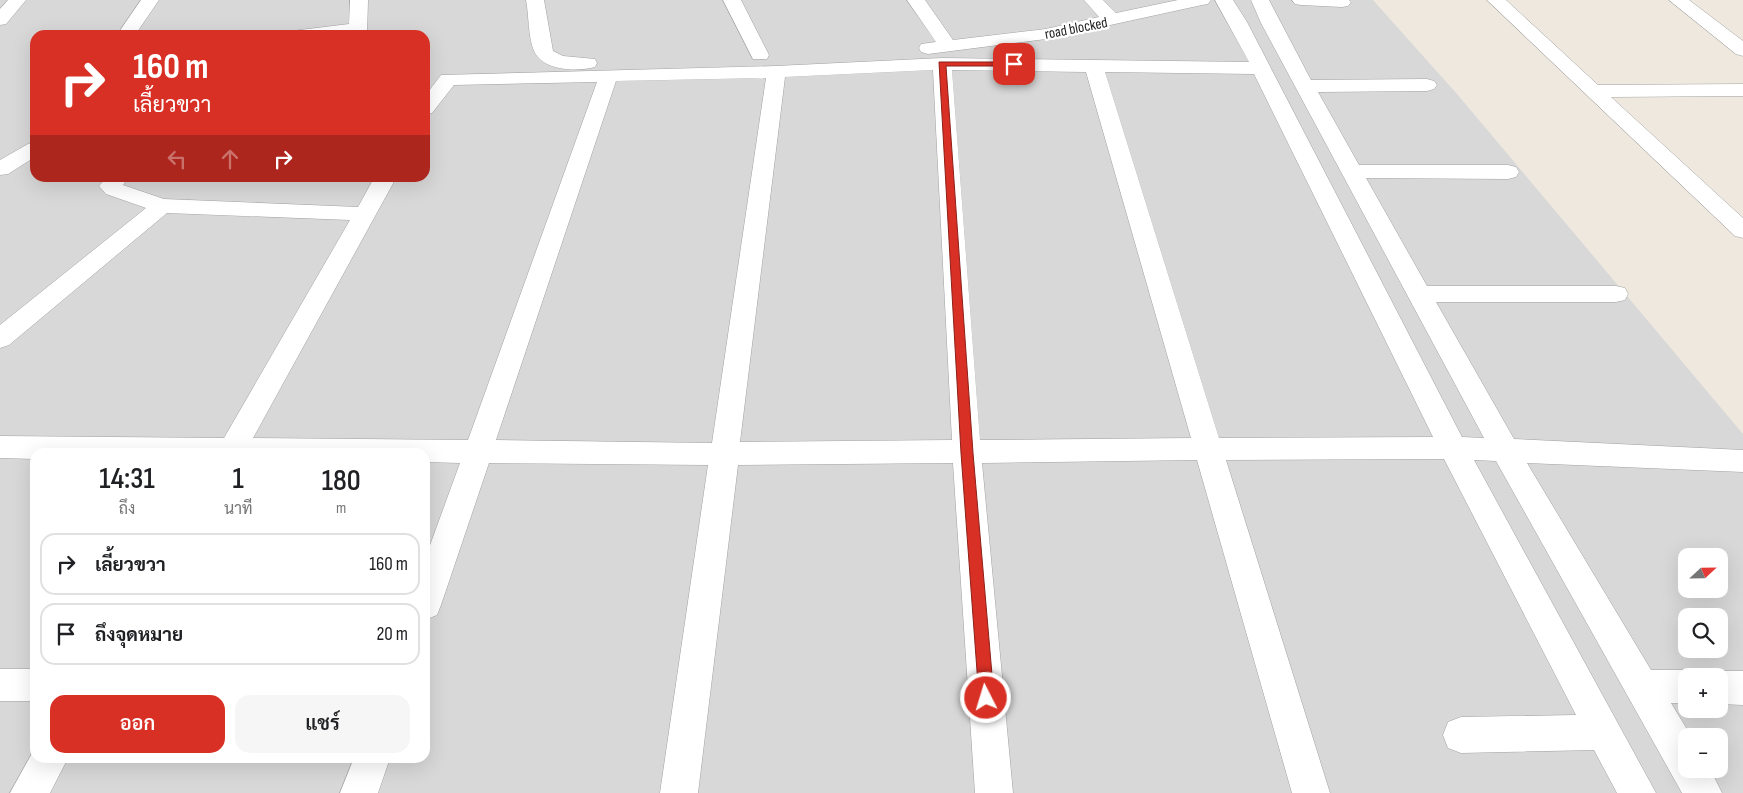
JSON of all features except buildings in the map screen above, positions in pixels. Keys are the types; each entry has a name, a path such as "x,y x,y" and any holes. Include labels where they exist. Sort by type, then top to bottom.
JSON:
{"street":[{"path":"0,20 17,0"},
{"path":"129,30 150,0"},
{"path":"358,30 359,0"},
{"path":"535,0 543,50 546,56 552,60 589,63 768,64"},
{"path":"679,793 724,454 768,64 732,0"},
{"path":"916,0 945,55 967,453 994,793"},
{"path":"1093,0 1113,20"},
{"name":"road blocked","path":"945,55 1202,0"},
{"path":"1300,0 1342,2"},
{"path":"1496,0 1743,231"},
{"path":"1678,0 1743,50"},
{"path":"1637,793 1453,448 1232,11 1265,11 1506,452 1678,749"},
{"path":"430,102 448,79 608,77 768,64 945,55 1094,67 1260,68"},
{"path":"1094,67 1311,793"},
{"path":"430,591 608,77"},
{"path":"1305,86 1427,85"},
{"path":"1595,91 1743,90"},
{"path":"0,169 30,151"},
{"path":"1352,172 1508,172"},
{"path":"114,182 110,186 114,189 162,206 364,214"},
{"path":"233,448 383,182"},
{"path":"0,339 162,206"},
{"path":"1346,234 1387,235"},
{"path":"1420,294 1616,294"},
{"path":"0,447 77,448"},
{"path":"430,451 724,454 967,453 1207,448 1453,448 1506,452 1743,461"},
{"path":"0,685 30,685"},
{"path":"1643,686 1678,687"},
{"path":"1728,688 1743,688"},
{"path":"1461,735 1604,732"},
{"path":"29,793 47,763"},
{"path":"359,793 370,763"},
{"path":"1694,778 1703,793"}],"shaded area":[{"path":"0,0 1373,0 1457,94 1743,434 1743,793 0,793"}],"route":[{"path":"986,698 967,453 942,64 1014,64"}]}
